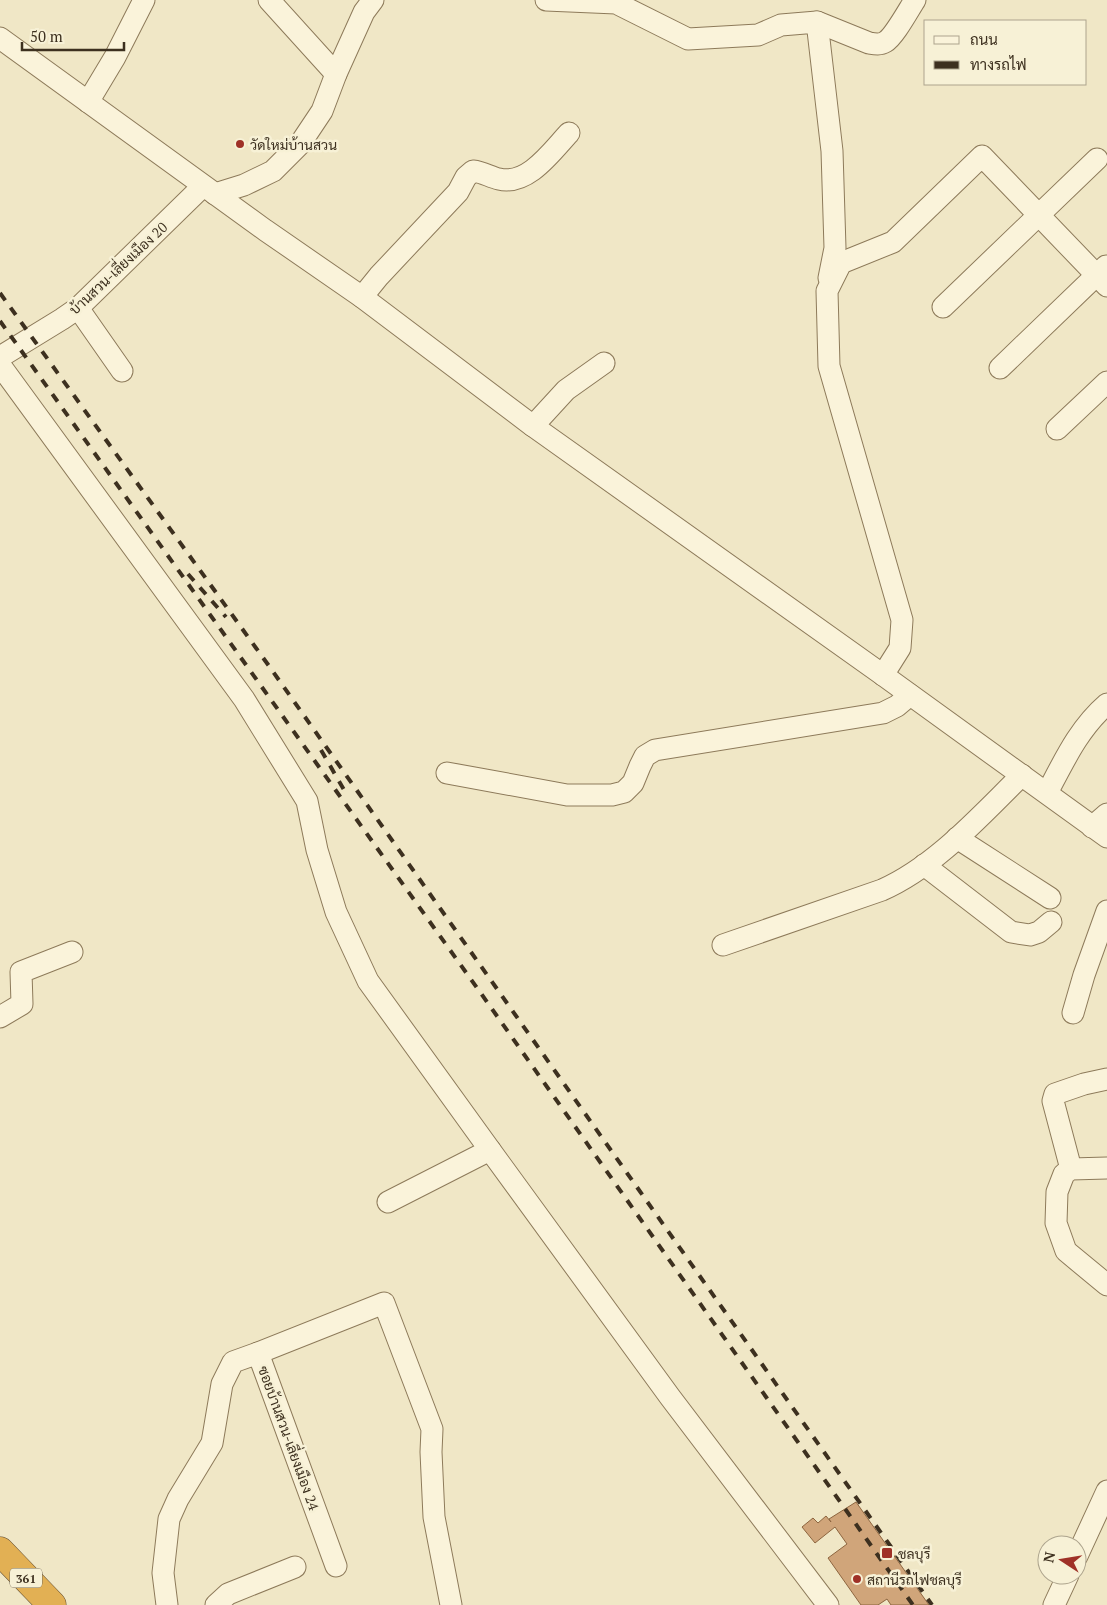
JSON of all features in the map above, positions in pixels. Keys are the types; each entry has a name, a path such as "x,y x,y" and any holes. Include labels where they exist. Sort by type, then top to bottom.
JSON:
{"highway":[{"name":"361","path":"0,1551 52,1605"}],"street":[{"path":"88,102 115,57 144,0"},
{"path":"269,0 336,74"},
{"path":"546,0 616,3 688,39 758,35 781,25 817,22 869,43 877,44 886,42 915,0"},
{"path":"209,190 244,185 273,171 300,144 322,110 365,4"},
{"path":"817,22 832,151 836,248 827,291 829,366 902,620 900,648 883,675"},
{"path":"0,38 209,190 362,297 533,426 1022,776 1102,826"},
{"path":"362,297 379,276 458,192 466,177 473,171 507,180 527,174 569,133"},
{"path":"827,291 841,263 893,242 982,156 1039,215 1104,275 1000,368"},
{"path":"943,306 1097,159"},
{"name":"บ้านสวน-เลี่ยงเมือง 20","path":"0,357 78,308 209,190"},
{"path":"78,308 122,371"},
{"path":"533,426 566,390 604,362"},
{"path":"0,365 244,699 307,801 317,850 336,912 368,980 490,1150 823,1603"},
{"path":"1057,429 1107,382"},
{"path":"447,774 567,795 612,795 624,792 633,783 645,756 655,750 883,713 898,706 910,695"},
{"path":"1047,793 1071,747 1107,704"},
{"path":"723,945 882,890 898,882 924,865 957,838 1022,776"},
{"path":"957,838 1050,898"},
{"path":"924,865 1011,932 1030,935 1039,932 1051,922"},
{"path":"1073,1013 1084,975 1107,911"},
{"path":"0,1017 22,1004 21,972 72,952"},
{"path":"1071,1169 1053,1101 1055,1094 1084,1084 1107,1079"},
{"path":"388,1202 490,1150"},
{"path":"1107,1168 1071,1169 1064,1174 1058,1192 1056,1224 1066,1251 1107,1285"},
{"path":"258,1353 384,1303 432,1429 431,1452 434,1517 451,1605"},
{"name":"ซอยบ้านสวน-เลี่ยงเมือง 24","path":"167,1605 163,1573 169,1519 178,1499 212,1443 222,1384 233,1362 258,1353 336,1566"},
{"path":"1087,1535 1107,1491"},
{"path":"216,1605 228,1594 295,1567"},
{"path":"1054,1605 1063,1585"}],"building":[{"path":"856,1502 929,1605 891,1605 887,1599 878,1605 861,1605 828,1558 847,1544 835,1527 815,1543 802,1527 813,1518 818,1523 826,1516 831,1522 829,1519"}],"railway":[{"path":"0,293 269,666 932,1605"},
{"path":"0,321 480,992 913,1605"},
{"path":"188,574 226,617"},
{"path":"321,750 347,795"}],"place":[{"name":"วัดใหม่บ้านสวน","path":"240,144"},
{"name":"ชลบุรี","path":"887,1553"},
{"name":"สถานีรถไฟชลบุรี","path":"857,1579"}]}
